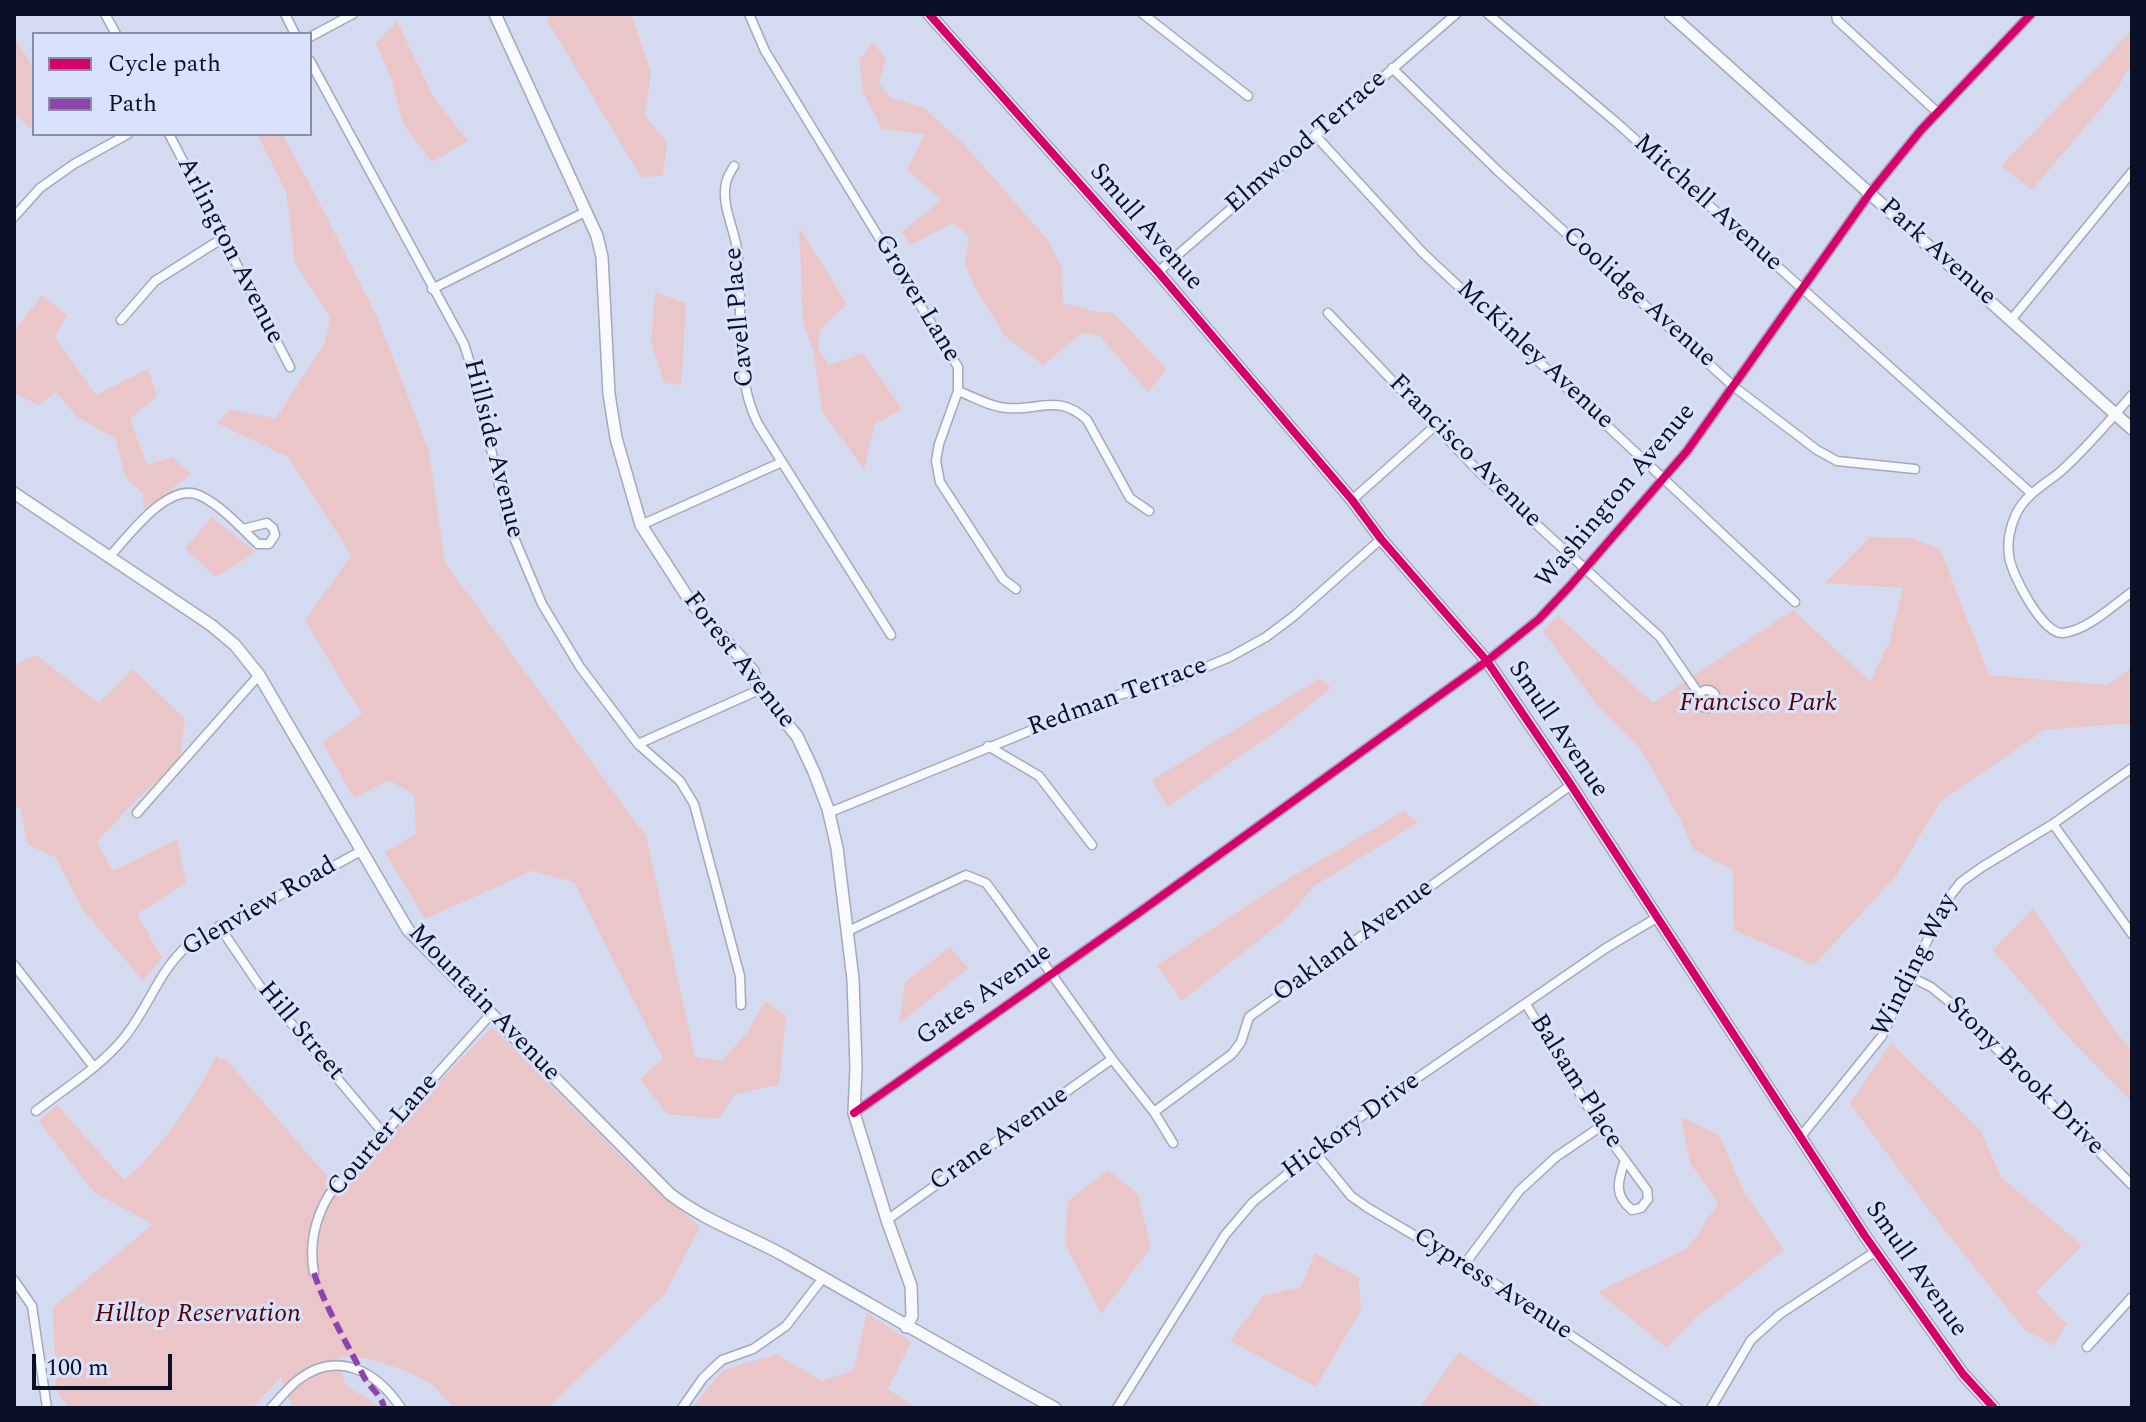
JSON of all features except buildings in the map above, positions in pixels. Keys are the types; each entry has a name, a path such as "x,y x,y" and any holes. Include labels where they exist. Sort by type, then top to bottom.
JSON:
{"street":[{"path":"105,14 115,32"},
{"path":"285,14 294,32"},
{"path":"312,36 353,14"},
{"name":"Forest Avenue","path":"495,14 597,236 602,257 609,394 616,438 641,525 690,601 753,671 759,690 797,736 828,813 837,848 853,979 854,1113 911,1286 912,1316 906,1327"},
{"name":"Grover Lane","path":"749,14 782,80 952,354 958,367 958,391 939,444 936,461 940,482 1003,579 1016,589"},
{"name":"Smull Avenue","path":"929,14 1158,272 1487,661 1876,1251 1963,1374 1994,1408"},
{"path":"938,25 947,14"},
{"path":"1143,14 1248,96"},
{"name":"Elmwood Terrace","path":"1158,272 1456,14"},
{"name":"Mitchell Avenue","path":"1488,14 1617,123 2031,493"},
{"path":"1836,14 1837,20 1937,112"},
{"name":"Washington Avenue","path":"1141,911 1487,661 1539,619 1687,451 1870,193 1937,112 2031,14"},
{"name":"Park Avenue","path":"1679,17 2132,429"},
{"name":"Hillside Avenue","path":"312,65 464,344 476,382 507,521 542,604 580,667 638,744 680,781 694,804 740,976 741,1005"},
{"name":"Coolidge Avenue","path":"1392,68 1498,171 1733,386 1817,450 1837,461 1915,469"},
{"name":"McKinley Avenue","path":"1315,135 1423,253 1795,602"},
{"path":"14,217 40,188 74,164 124,136"},
{"name":"Arlington Avenue","path":"170,136 290,367"},
{"name":"Cavell Place","path":"734,166 726,183 726,205 738,264 743,381 754,414 891,635"},
{"path":"2011,320 2132,172"},
{"path":"432,289 585,212"},
{"path":"121,320 155,281 223,238"},
{"name":"Francisco Avenue","path":"1328,313 1480,473 1660,637 1699,694"},
{"path":"958,391 1009,408 1054,403 1079,412 1087,420 1130,498 1149,511"},
{"path":"2132,395 2060,471 2031,493 2018,510 2012,525 2009,557 2019,587 2048,627 2064,633 2086,625 2132,592"},
{"path":"1352,500 1435,426"},
{"path":"641,525 782,462"},
{"path":"109,557 161,502 179,492 192,492 204,497 243,529"},
{"name":"Mountain Avenue","path":"14,493 211,625 235,645 259,675 408,930 670,1194 713,1223 781,1254 1055,1408"},
{"name":"Redman Terrace","path":"828,813 1118,695 1173,681 1230,657 1266,637 1294,616 1381,539"},
{"path":"137,813 259,675"},
{"path":"638,744 759,690"},
{"path":"988,746 1039,776 1092,845"},
{"name":"Winding Way","path":"1802,1135 1882,1036 1946,901 1961,882 2053,824 2132,768"},
{"name":"Oakland Avenue","path":"1154,1112 1232,1054 1241,1042 1249,1017 1571,785"},
{"path":"2053,824 2132,934"},
{"name":"Glenview Road","path":"36,1111 122,1041 157,981 173,959 195,940 361,851"},
{"path":"846,932 966,875 986,883 1053,972 1112,1059 1154,1112 1173,1143"},
{"name":"Gates Avenue","path":"854,1113 1141,911"},
{"name":"Hickory Drive","path":"1117,1408 1225,1235 1253,1202 1343,1129 1606,948 1658,917"},
{"name":"Hill Street","path":"219,926 259,985 384,1134"},
{"path":"14,965 93,1066"},
{"name":"Stony Brook Drive","path":"1911,977 1931,987 1952,1004 2132,1185"},
{"name":"Balsam Place","path":"1526,1004 1600,1127 1625,1160 1647,1190 1648,1199 1641,1208 1632,1210 1621,1202 1618,1189 1625,1160"},
{"name":"Courter Lane","path":"314,1273 313,1234 323,1204 491,1014"},
{"name":"Crane Avenue","path":"887,1220 1112,1059"},
{"path":"1464,1265 1519,1191 1556,1157 1600,1127"},
{"name":"Cypress Avenue","path":"1315,1152 1351,1196 1464,1265 1678,1408"},
{"path":"1711,1408 1751,1340 1780,1314 1876,1251"},
{"path":"682,1408 703,1378 722,1360 753,1349 786,1326 823,1278"},
{"path":"14,1280 32,1306 47,1408"},
{"path":"2087,1347 2132,1297"},
{"path":"271,1408 304,1376 322,1368 341,1366 373,1376 386,1387 401,1408"}],"green space":[{"path":"549,14 631,14 651,72 645,116 667,142 663,176 641,177 547,20"},
{"path":"397,21 434,98 468,141 432,162 403,124 391,78 376,43"},
{"path":"2132,30 2132,61 2118,88 2032,190 2001,166"},
{"path":"14,37 32,65 32,126 29,128 14,113"},
{"path":"873,42 886,59 879,83 891,98 924,108 963,143 1048,240 1062,267 1063,303 1113,313 1167,369 1148,392 1099,335 1082,333 1043,365 1005,336 975,288 965,264 969,236 953,223 910,245 902,232 941,200 907,170 925,134 882,129 863,92 859,60"},
{"path":"258,136 283,136 378,319 429,451 445,563 646,836 695,1057 722,1061 748,1031 766,1001 786,1016 779,1085 735,1094 719,1119 667,1114 640,1079 663,1059 574,882 532,871 425,919 385,852 416,834 414,795 389,780 354,798 322,742 362,714 305,621 351,555 288,457 217,423 230,410 276,418 325,343 330,317 295,263 286,192"},
{"path":"799,227 847,304 820,330 818,349 829,365 863,353 902,409 875,424 864,470 822,411 813,350 803,323"},
{"path":"655,292 686,303 681,385 664,383 651,342"},
{"path":"42,295 67,315 55,337 96,395 148,369 157,396 130,419 147,465 172,457 191,474 144,510 143,493 126,478 115,438 77,417 56,392 38,405 14,393 14,331"},
{"path":"211,517 256,552 216,577 185,549"},
{"name":"Francisco Park","path":"1870,537 1912,538 1940,549 1989,675 2108,685 2132,667 2132,723 2044,730 1940,802 1896,876 1814,965 1734,930 1733,870 1694,850 1641,750 1596,704 1543,631 1558,616 1653,703 1793,610 1870,681 1889,643 1903,588 1825,583"},
{"path":"36,655 99,703 133,669 185,719 180,760 134,802 97,842 113,871 177,839 186,883 137,914 162,958 143,981 82,909 56,858 27,844 21,809 14,807 14,665"},
{"path":"1320,678 1331,688 1281,728 1167,807 1152,780"},
{"path":"1404,811 1418,823 1314,886 1288,917 1182,1001 1157,965 1283,882"},
{"path":"2033,908 2132,1051 2132,1102 2071,1040 1993,950"},
{"path":"950,947 968,968 899,1024 905,982"},
{"name":"Hilltop Reservation","path":"492,1027 643,1178 700,1227 665,1294 548,1408 454,1408 432,1385 412,1374 371,1360 346,1357 337,1358 346,1386 383,1408 293,1408 281,1377 252,1408 68,1408 56,1388 53,1307 153,1224 95,1193 38,1121 57,1105 124,1180 152,1153 176,1122 217,1055 221,1060 224,1057 328,1177 325,1184 333,1193"},
{"path":"1891,1043 1981,1131 2001,1177 2082,1245 2036,1292 2066,1324 2054,1346 2024,1329 1945,1231 1850,1104"},
{"path":"1681,1117 1719,1135 1744,1192 1784,1250 1696,1317 1667,1348 1598,1292 1689,1247 1718,1203 1690,1163"},
{"path":"1108,1170 1138,1194 1151,1247 1101,1314 1065,1244 1068,1201"},
{"path":"1315,1253 1359,1278 1361,1310 1316,1387 1230,1341 1263,1296 1301,1287"},
{"path":"867,1313 911,1342 888,1389 916,1408 692,1408 723,1370 777,1354 821,1381 854,1370"},
{"path":"1459,1352 1544,1408 1419,1408"}],"marked path":[{"path":"314,1273 337,1326 384,1408"}],"cycle path":[{"path":"929,14 1158,272 1487,661 1865,1236 1963,1374 1994,1408"},
{"path":"854,1113 1141,911 1487,661 1539,619 1687,451 1870,193 1921,130 2031,14"}]}
